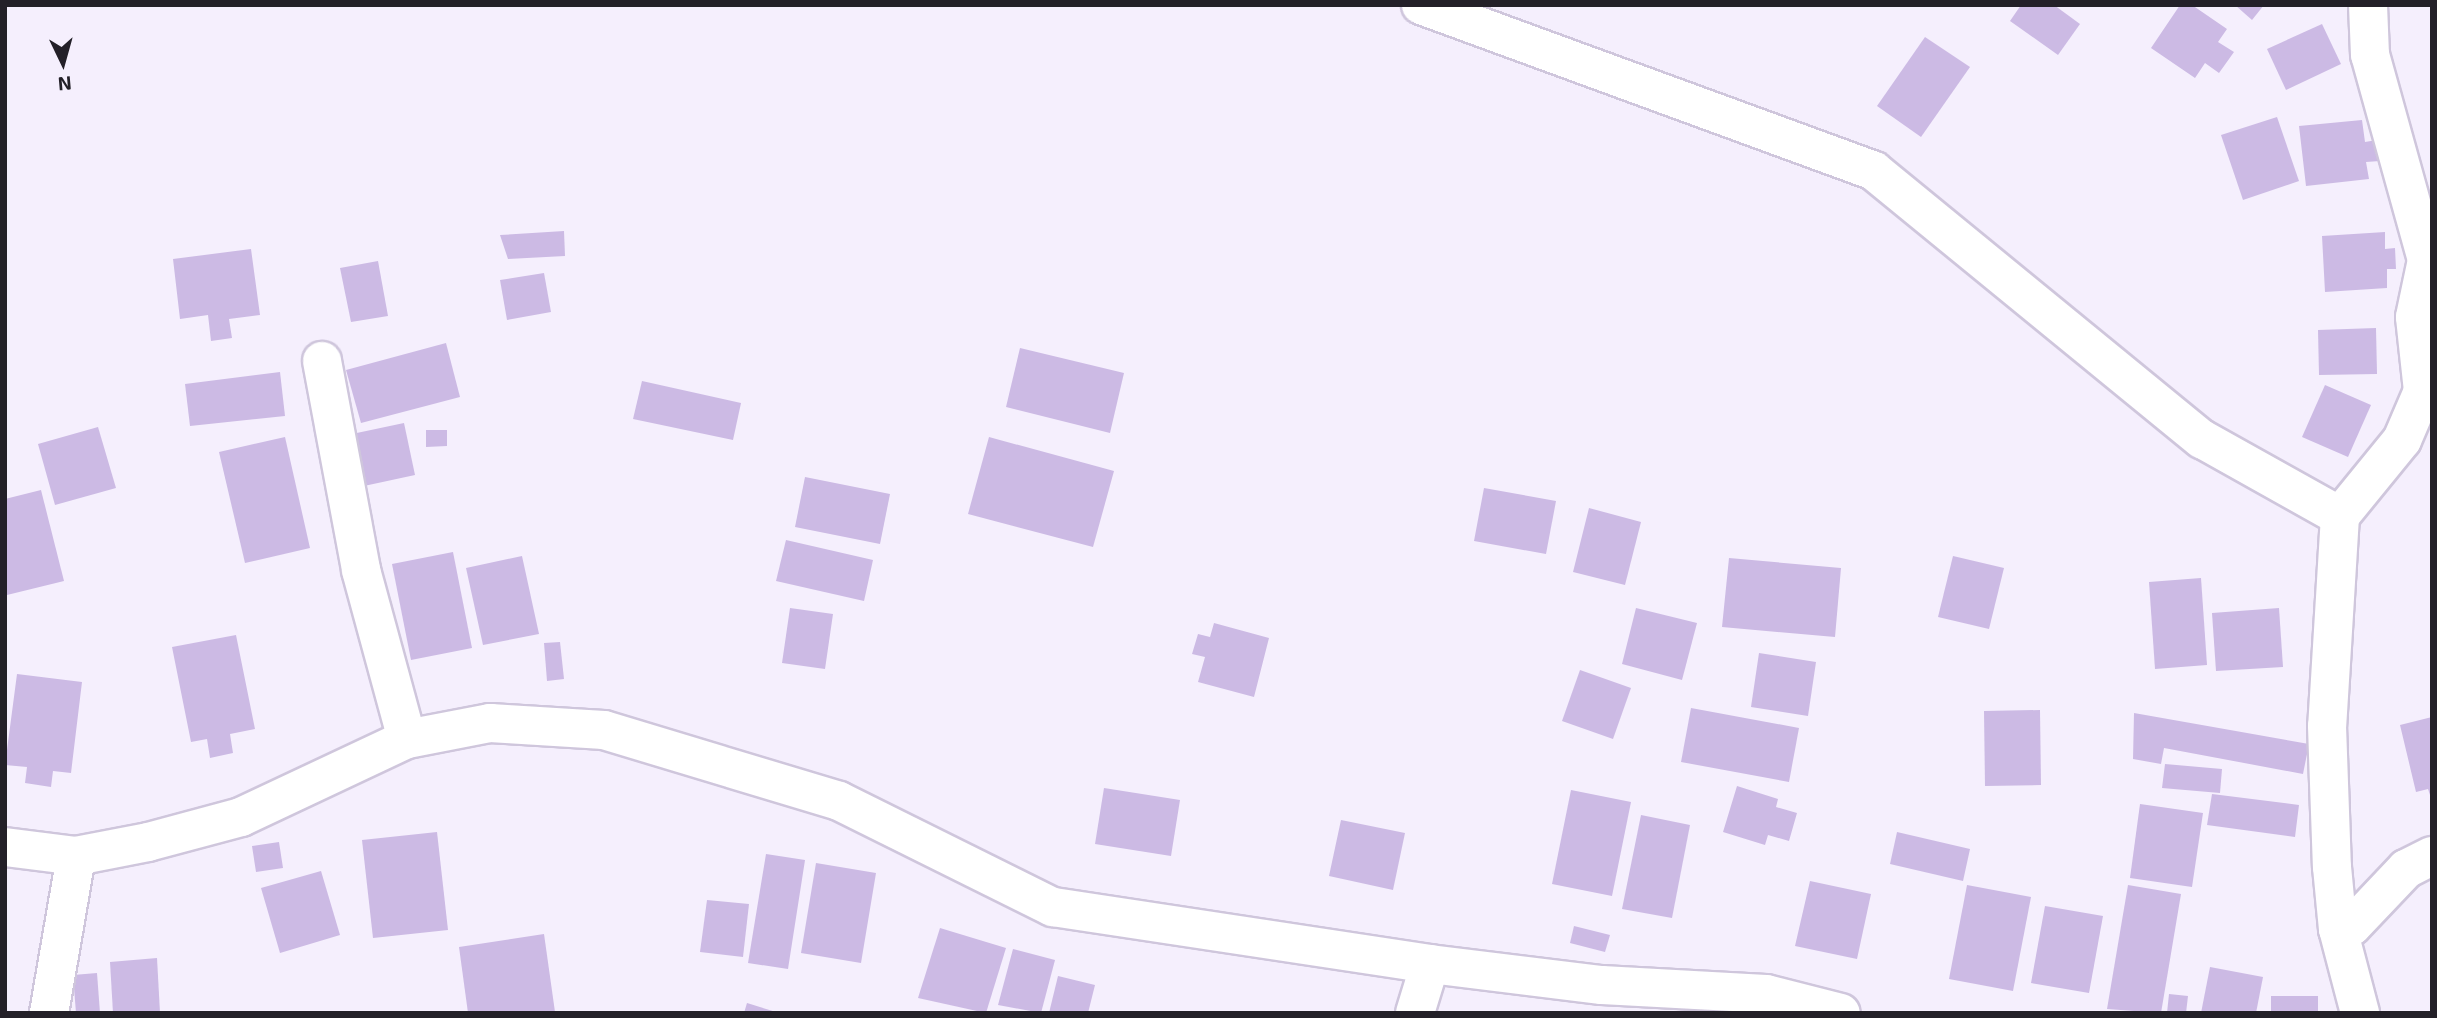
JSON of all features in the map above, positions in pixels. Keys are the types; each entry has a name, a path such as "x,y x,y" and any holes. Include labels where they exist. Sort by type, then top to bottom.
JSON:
{"street":[{"path":"1421,5 1874,171 2202,439 2340,516"},
{"path":"2360,1013 2338,929 2327,726 2336,663 2340,516 2402,440 2423,391 2415,317 2427,260 2370,55 2368,5"},
{"path":"322,361 361,570 407,739"},
{"path":"5,847 76,856 241,817 407,739 490,723 604,730 839,801 1053,907 1430,964 1602,985 1766,994 1842,1013"},
{"path":"49,1013 76,856"},
{"path":"2338,929 2352,926 2406,869 2432,856"},
{"path":"1415,1013 1430,964"}],"building":[{"path":"2021,5 2054,5 2080,24 2058,55 2010,21"},
{"path":"2180,5 2192,5 2227,29 2218,42 2234,52 2219,73 2205,63 2195,78 2151,48"},
{"path":"2235,5 2264,5 2252,20"},
{"path":"2322,24 2341,64 2286,90 2267,49"},
{"path":"1925,37 1970,67 1921,137 1877,106"},
{"path":"2277,117 2299,181 2243,200 2221,135"},
{"path":"2362,120 2365,142 2377,140 2380,161 2366,162 2369,179 2306,186 2299,126"},
{"path":"564,231 565,256 508,259 500,235"},
{"path":"2385,232 2385,249 2395,248 2396,269 2387,269 2387,288 2325,292 2322,236"},
{"path":"251,249 260,315 229,319 232,338 211,341 208,315 180,319 173,259"},
{"path":"378,261 388,316 351,322 340,268"},
{"path":"544,273 551,312 507,320 500,280"},
{"path":"2376,328 2377,374 2319,375 2318,330"},
{"path":"446,343 460,397 361,423 346,370"},
{"path":"1020,348 1124,373 1110,433 1006,407"},
{"path":"280,372 285,416 190,426 185,384"},
{"path":"642,381 741,403 733,440 633,419"},
{"path":"2325,385 2371,405 2348,457 2302,437"},
{"path":"404,423 415,475 364,486 352,434"},
{"path":"98,427 116,488 55,505 38,444"},
{"path":"426,430 447,430 447,446 426,447"},
{"path":"285,437 310,548 245,563 219,452"},
{"path":"989,437 1114,471 1093,547 968,514"},
{"path":"805,477 890,494 880,544 795,527"},
{"path":"1484,488 1556,501 1546,554 1474,541"},
{"path":"41,490 64,581 7,595 5,499"},
{"path":"1589,508 1641,522 1625,585 1573,572"},
{"path":"786,540 873,560 864,601 776,581"},
{"path":"453,552 472,648 411,660 392,564"},
{"path":"522,556 539,634 483,645 466,568"},
{"path":"1953,556 2004,568 1989,629 1938,617"},
{"path":"1729,558 1841,568 1835,637 1722,627"},
{"path":"2201,578 2207,665 2155,669 2149,582"},
{"path":"790,608 833,614 825,669 782,663"},
{"path":"1636,608 1697,623 1682,680 1622,664"},
{"path":"2279,608 2283,667 2216,671 2212,613"},
{"path":"1214,623 1269,638 1254,697 1198,682 1205,657 1192,654 1198,634 1210,637"},
{"path":"236,635 255,729 230,734 233,753 210,758 207,739 191,742 172,647"},
{"path":"560,642 564,679 547,681 544,643"},
{"path":"1759,653 1816,662 1808,716 1751,707"},
{"path":"1580,670 1631,688 1613,739 1562,721"},
{"path":"17,674 82,682 71,773 53,771 51,787 25,783 27,767 5,765"},
{"path":"1691,708 1799,728 1789,782 1681,762"},
{"path":"2040,710 2041,785 1985,786 1984,711"},
{"path":"2134,713 2309,744 2303,774 2164,748 2161,764 2133,759"},
{"path":"2432,717 2431,798 2428,789 2416,792 2400,725"},
{"path":"2165,764 2222,769 2220,793 2162,788"},
{"path":"1737,786 1778,799 1776,807 1797,813 1789,841 1768,835 1765,845 1723,832"},
{"path":"1104,788 1180,800 1171,856 1095,844"},
{"path":"1571,790 1631,802 1612,896 1552,884"},
{"path":"2212,794 2299,805 2295,837 2207,825"},
{"path":"2140,804 2203,813 2192,887 2130,878"},
{"path":"1641,815 1690,825 1672,918 1622,909"},
{"path":"1341,820 1405,833 1393,890 1329,876"},
{"path":"437,832 448,930 373,938 362,840"},
{"path":"1897,832 1970,849 1963,881 1890,864"},
{"path":"279,842 283,868 256,872 252,846"},
{"path":"766,854 805,860 788,969 748,963"},
{"path":"816,863 876,873 861,963 801,953"},
{"path":"321,871 340,935 280,953 261,888"},
{"path":"1810,881 1871,894 1857,959 1795,946"},
{"path":"1967,885 2031,897 2013,991 1949,979"},
{"path":"2128,885 2181,894 2161,1013 2107,1009"},
{"path":"707,900 749,904 743,957 700,952"},
{"path":"2045,906 2103,916 2089,993 2031,983"},
{"path":"1574,926 1610,935 1605,952 1570,943"},
{"path":"940,928 1006,948 986,1013 918,998"},
{"path":"544,934 555,1012 468,1013 459,947"},
{"path":"1013,949 1055,960 1041,1013 998,1005"},
{"path":"157,958 160,1013 113,1013 110,962"},
{"path":"2210,967 2263,977 2256,1013 2201,1013"},
{"path":"97,973 100,1013 76,1013 73,975"},
{"path":"1058,976 1095,985 1088,1013 1049,1013"},
{"path":"2169,994 2188,996 2186,1013 2167,1013"},
{"path":"2271,996 2318,996 2318,1013 2271,1013"},
{"path":"747,1003 776,1012 776,1013 744,1013"}]}
